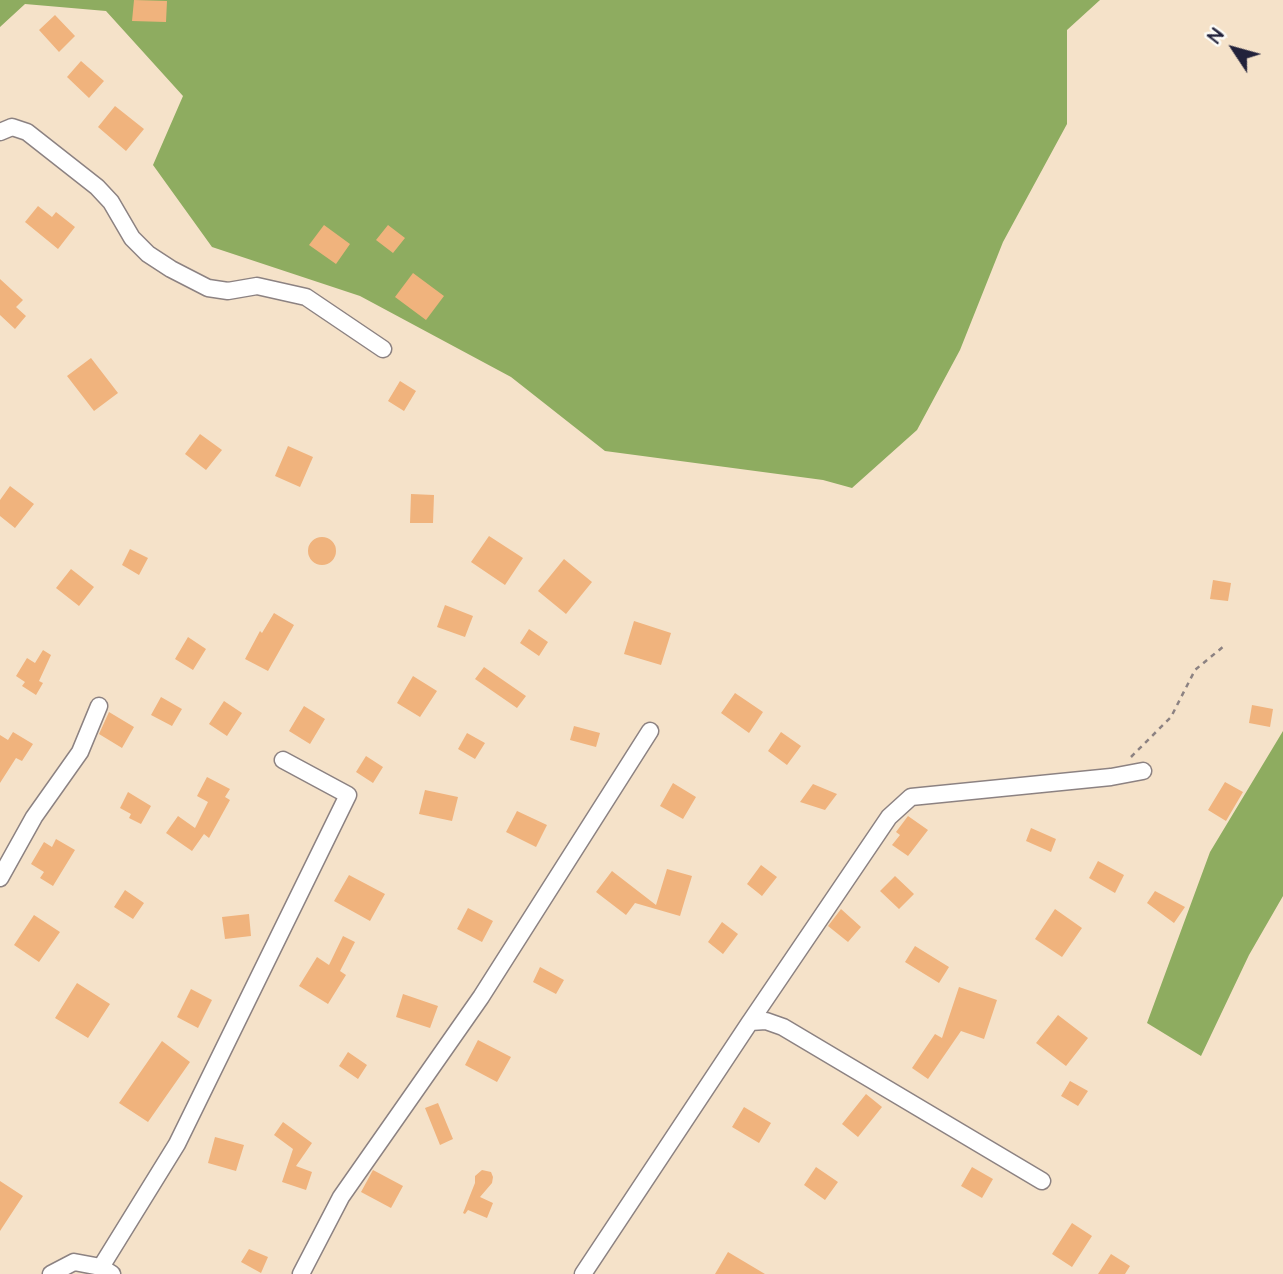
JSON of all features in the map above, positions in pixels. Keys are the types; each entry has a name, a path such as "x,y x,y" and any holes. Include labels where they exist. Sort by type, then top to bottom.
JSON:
{"street":[{"path":"0,132 12,127 27,132 97,187 111,202 132,238 148,254 172,269 208,288 228,291 257,286 306,297 383,349"},
{"path":"0,878 34,817 80,752 99,706"},
{"path":"301,1274 341,1197 481,997 650,731"},
{"path":"51,1274 74,1262 106,1270 177,1144 348,795 283,760"},
{"path":"583,1274 889,817 911,797 1111,777 1143,771"},
{"path":"750,1022 766,1021 783,1027 1042,1181"}],"path":[{"path":"1111,777 1171,717 1195,670 1224,646"}],"green space":[{"path":"0,0 1100,0 1067,30 1067,124 1003,242 960,350 917,430 852,488 823,480 605,451 511,377 360,296 212,247 153,165 183,96 106,11 25,4 0,27"},
{"path":"1283,731 1283,896 1249,955 1201,1056 1147,1023 1210,852"}],"building":[{"path":"134,0 167,1 166,22 132,21"},
{"path":"55,15 75,36 59,52 39,30"},
{"path":"81,61 104,81 89,98 67,77"},
{"path":"115,106 144,129 126,151 98,127"},
{"path":"38,206 52,217 56,212 75,227 58,249 25,222"},
{"path":"324,225 350,244 336,264 309,245"},
{"path":"388,225 405,238 393,253 376,240"},
{"path":"413,273 444,296 426,320 395,297"},
{"path":"0,279 23,300 16,307 26,316 15,329 0,315"},
{"path":"91,358 118,393 94,411 67,376"},
{"path":"400,381 416,391 404,411 388,401"},
{"path":"200,434 222,450 206,470 185,454"},
{"path":"288,446 313,457 300,487 275,476"},
{"path":"10,486 34,504 15,528 0,516 0,500"},
{"path":"411,494 434,495 433,523 410,523"},
{"path":"489,536 523,558 505,585 471,562"},
{"path":"322,537 332,541 336,551 332,561 322,565 312,561 308,551 312,541"},
{"path":"130,549 148,558 139,575 122,565"},
{"path":"564,559 592,582 566,614 538,591"},
{"path":"71,569 94,587 79,606 56,588"},
{"path":"1213,580 1231,583 1228,601 1210,599"},
{"path":"445,605 473,616 465,637 437,627"},
{"path":"274,613 294,625 268,671 245,659 260,631 262,633"},
{"path":"634,621 671,633 661,665 624,654"},
{"path":"529,629 548,642 539,656 520,643"},
{"path":"188,637 206,649 193,670 175,659"},
{"path":"43,650 51,655 39,681 43,683 36,695 22,686 25,682 16,676 27,658 35,663"},
{"path":"484,667 526,696 517,708 475,679"},
{"path":"413,676 437,691 420,717 397,703"},
{"path":"735,693 763,712 749,733 721,713"},
{"path":"161,697 182,709 172,726 151,715"},
{"path":"224,701 242,713 227,736 209,724"},
{"path":"1252,705 1273,709 1270,727 1249,723"},
{"path":"304,706 325,719 310,744 289,731"},
{"path":"109,712 134,727 122,748 99,734"},
{"path":"574,726 600,733 596,747 570,740"},
{"path":"13,732 33,744 22,761 16,758 0,783 0,735 8,740"},
{"path":"781,732 801,746 787,765 768,751"},
{"path":"467,733 485,743 475,759 458,749"},
{"path":"366,756 383,767 373,783 356,772"},
{"path":"207,777 230,789 225,797 230,800 209,838 204,834 192,851 166,833 178,816 195,828 208,802 197,796"},
{"path":"1225,782 1243,792 1226,821 1208,810"},
{"path":"673,783 696,797 683,819 660,806"},
{"path":"813,784 837,794 825,810 800,802"},
{"path":"425,790 458,797 452,821 419,814"},
{"path":"128,792 151,806 141,824 129,818 131,814 120,808"},
{"path":"517,811 547,825 536,847 506,832"},
{"path":"908,816 928,830 908,856 892,845 900,835 896,832"},
{"path":"1031,828 1056,839 1051,852 1026,841"},
{"path":"56,839 75,850 53,886 40,878 44,872 31,864 44,842 52,847"},
{"path":"1098,861 1124,875 1115,893 1089,878"},
{"path":"761,865 777,877 762,896 747,884"},
{"path":"667,869 692,876 680,916 635,903 626,915 596,892 612,871 656,905"},
{"path":"349,875 385,894 370,921 334,901"},
{"path":"895,876 914,894 899,909 880,891"},
{"path":"125,890 144,903 133,919 114,907"},
{"path":"1155,891 1185,907 1174,923 1147,903"},
{"path":"468,908 493,921 482,942 457,929"},
{"path":"841,909 861,927 848,942 828,926"},
{"path":"1055,909 1082,928 1062,957 1035,939"},
{"path":"249,914 251,936 225,939 222,917"},
{"path":"34,915 60,932 39,962 14,945"},
{"path":"722,922 738,934 723,954 708,942"},
{"path":"343,936 355,942 340,971 346,975 328,1004 299,986 317,957 329,965"},
{"path":"915,946 949,967 939,983 905,962"},
{"path":"540,967 564,980 556,994 533,982"},
{"path":"77,983 110,1004 88,1038 55,1018"},
{"path":"959,987 997,1000 984,1039 961,1031 928,1079 912,1068 935,1034 942,1038"},
{"path":"191,989 212,1000 198,1028 177,1017"},
{"path":"403,994 438,1006 430,1028 396,1017"},
{"path":"1058,1015 1088,1038 1066,1066 1036,1043"},
{"path":"478,1040 511,1057 497,1082 465,1065"},
{"path":"162,1041 190,1062 148,1122 119,1103"},
{"path":"348,1052 367,1065 358,1079 339,1066"},
{"path":"1070,1081 1088,1091 1078,1106 1061,1096"},
{"path":"866,1094 882,1107 858,1137 842,1124"},
{"path":"438,1103 453,1139 440,1145 425,1108"},
{"path":"744,1107 771,1123 759,1143 732,1127"},
{"path":"283,1122 312,1143 296,1166 312,1172 306,1190 282,1182 293,1149 274,1135"},
{"path":"215,1137 244,1145 236,1171 208,1163"},
{"path":"816,1167 838,1182 825,1200 804,1185"},
{"path":"972,1167 993,1179 982,1198 961,1186"},
{"path":"373,1170 403,1186 391,1208 361,1192"},
{"path":"482,1170 491,1172 493,1177 492,1183 480,1197 493,1203 487,1218 468,1210 463,1213 475,1183 475,1176"},
{"path":"0,1181 23,1196 0,1231"},
{"path":"1072,1223 1092,1236 1072,1267 1052,1254"},
{"path":"249,1249 268,1257 261,1273 241,1262"},
{"path":"728,1252 765,1274 715,1274"},
{"path":"1111,1254 1130,1266 1125,1274 1098,1274"}]}
